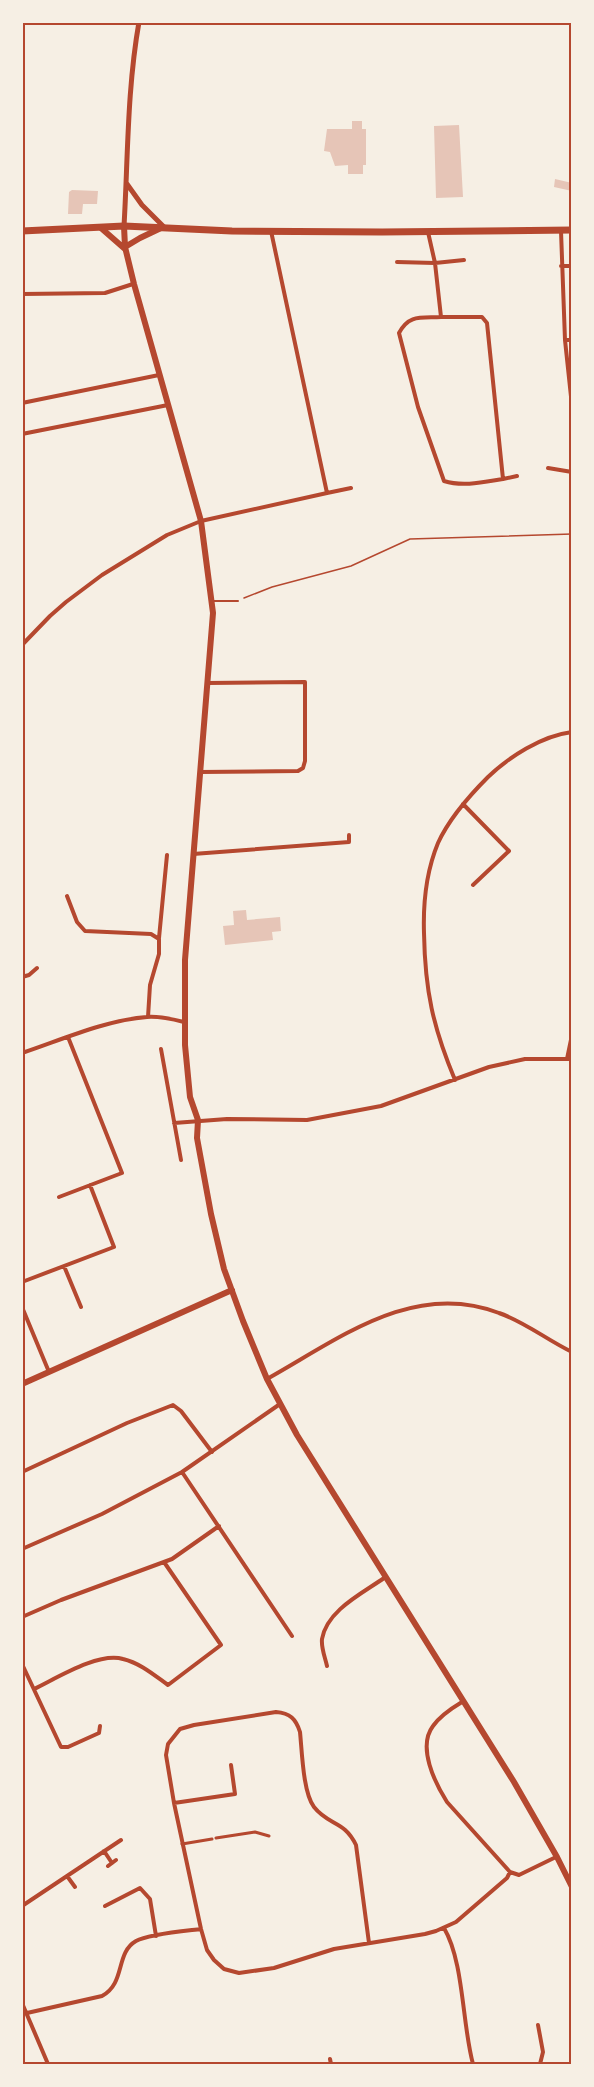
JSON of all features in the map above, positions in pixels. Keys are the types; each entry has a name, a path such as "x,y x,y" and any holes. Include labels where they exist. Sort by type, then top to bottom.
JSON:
{"highway":[{"path":"22,231 124,226 271,230 572,230"}],"main road":[{"path":"124,226 126,249 134,284 201,520 212,601 208,683 185,960 184,1022 190,1097 198,1120 197,1138 224,1269 267,1379 297,1435 507,1772 572,1887"},
{"path":"101,228 126,249"},
{"path":"126,249 140,238 163,228"},
{"path":"22,1384 232,1290"}],"street":[{"path":"124,226 129,102 133,55 139,22"},
{"path":"126,183 163,228"},
{"path":"271,230 327,493"},
{"path":"561,230 565,340 572,406"},
{"path":"428,231 435,263 441,317"},
{"path":"397,262 435,263 464,260"},
{"path":"561,266 572,266"},
{"path":"22,294 105,293 134,284"},
{"path":"503,479 487,323 482,317 412,318 404,324 399,333 418,407 441,477 444,481 453,484 503,479 517,476"},
{"path":"565,340 572,340"},
{"path":"22,403 159,375"},
{"path":"22,435 168,405"},
{"path":"548,468 572,472"},
{"path":"22,645 50,616 102,575 167,535 201,520 351,488"},
{"path":"199,771 298,771 303,768 305,760 304,682 208,683"},
{"path":"455,1080 439,1038 424,971 423,907 427,878 439,842 463,804 477,788 510,759 542,742 572,732"},
{"path":"463,804 509,851 473,885"},
{"path":"193,854 349,842 349,835"},
{"path":"148,1017 150,986 159,954 166,855"},
{"path":"67,896 77,922 85,931 151,934 159,939"},
{"path":"22,977 29,975 37,968"},
{"path":"22,1053 123,1021 148,1017 184,1022"},
{"path":"174,1123 198,1120 307,1120 381,1106 489,1067 525,1059 569,1059 572,1035"},
{"path":"59,1197 122,1173 68,1037"},
{"path":"160,1049 181,1160"},
{"path":"22,1282 114,1247 90,1185"},
{"path":"64,1266 81,1307"},
{"path":"267,1379 385,1315 413,1306 440,1303 472,1305 497,1312 572,1352"},
{"path":"22,1307 49,1372"},
{"path":"22,1549 102,1514 182,1472 280,1404"},
{"path":"22,1472 173,1405 181,1411 212,1452"},
{"path":"182,1472 292,1636"},
{"path":"22,1617 172,1559 219,1526"},
{"path":"34,1689 102,1659 121,1658 137,1664 168,1685 221,1645 164,1562"},
{"path":"327,1666 322,1648 326,1626 352,1600 384,1578"},
{"path":"22,1664 60,1748 68,1747 99,1733 100,1726"},
{"path":"462,1702 432,1726 428,1737 429,1760 439,1788 447,1802 510,1872 519,1875 557,1857"},
{"path":"369,1943 356,1845 344,1828 321,1814 313,1806 309,1795 297,1723 285,1713 276,1712 180,1729 168,1744 166,1755 174,1803 207,1950 224,1969 239,1973 274,1968 334,1949 425,1934 444,1929 472,1910 507,1878 510,1872"},
{"path":"174,1803 235,1794 231,1764"},
{"path":"182,1844 255,1832 269,1836"},
{"path":"22,1906 121,1840"},
{"path":"104,1851 112,1863"},
{"path":"67,1876 75,1887"},
{"path":"105,1906 140,1888 150,1899 156,1936"},
{"path":"27,2013 102,1996 110,1991 116,1983 123,1958 129,1947 136,1941 201,1929"},
{"path":"444,1929 455,1957 467,2042 473,2064"},
{"path":"22,2003 48,2064"},
{"path":"538,2025 543,2052 540,2064"},
{"path":"330,2059 331,2064"}],"lane":[{"path":"212,601 238,601"}],"path":[{"path":"238,601 272,587 351,566 410,539 572,534"}],"building":[{"path":"352,121 362,121 362,129 366,129 366,165 363,165 363,174 348,174 348,165 335,166 330,152 324,151 327,129 352,129"},
{"path":"459,125 463,197 436,198 434,126"},
{"path":"555,179 572,183 572,191 554,187"},
{"path":"72,190 98,191 97,204 83,204 82,214 68,214 69,192"},
{"path":"246,910 247,920 280,917 281,931 272,932 273,940 225,945 223,926 234,925 233,911"}]}
